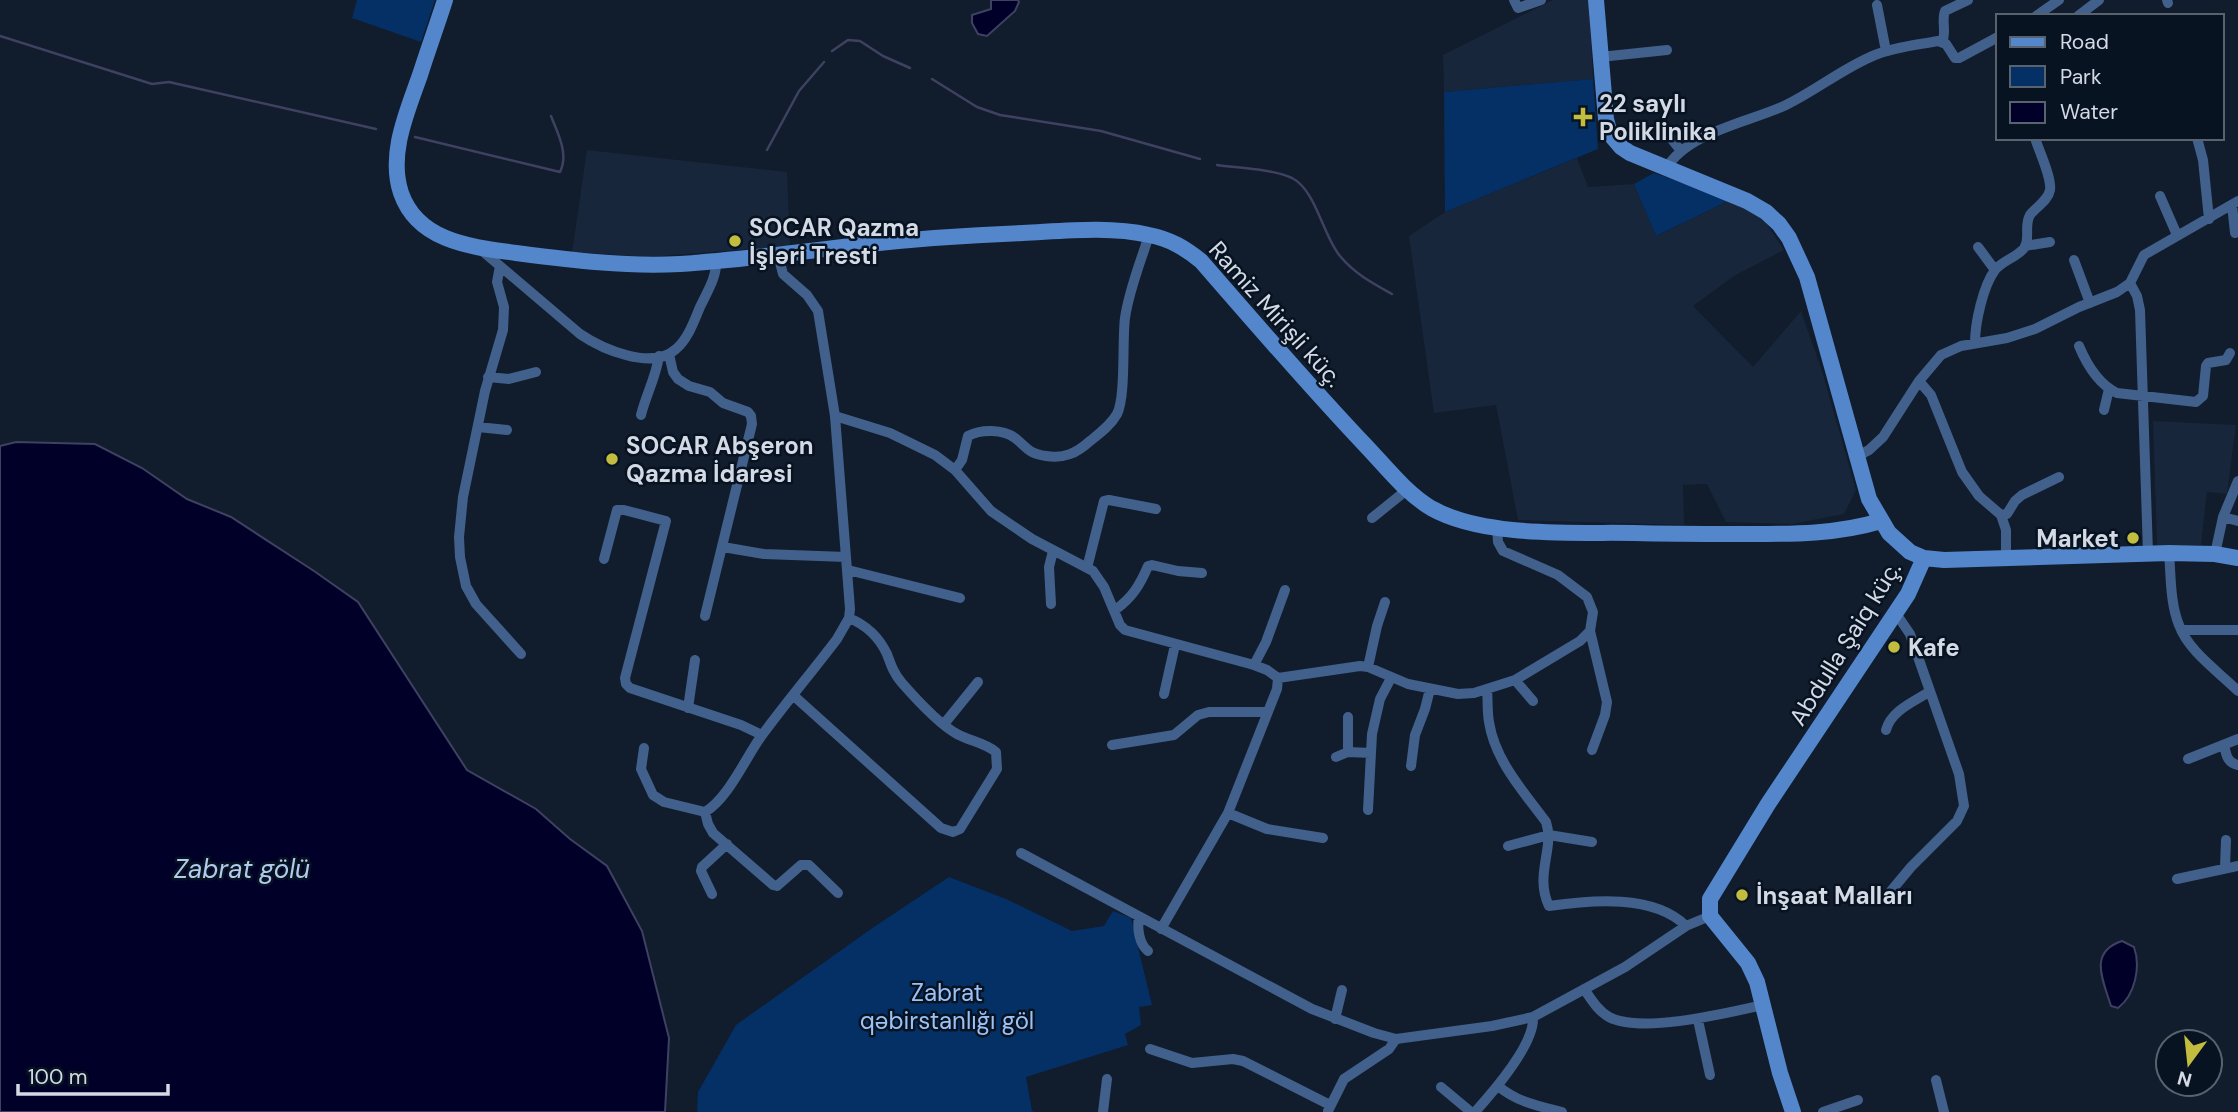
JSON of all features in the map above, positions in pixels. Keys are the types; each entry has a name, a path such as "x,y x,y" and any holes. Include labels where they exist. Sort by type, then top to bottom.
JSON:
{"street":[{"name":"Ramiz Mirişli küç.","path":"445,0 404,121 397,154 397,174 405,204 428,229 449,241 480,248 614,264 650,265 990,234 1096,230 1149,235 1178,244 1201,261 1345,424 1422,502 1446,515 1473,524 1563,531 1797,534 1855,529 1881,521"},
{"path":"1514,0 1518,8 1541,0"},
{"name":"Abdulla Şaiq küç.","path":"1597,0 1605,112 1610,134 1630,153 1758,207 1773,217 1789,238 1803,266 1815,301 1869,499 1881,521 1901,545 1924,558 1913,585 1712,893 1708,905 1710,916"},
{"path":"1942,42 1945,34 1945,11 1968,0"},
{"path":"2081,14 2099,0"},
{"path":"1877,5 1886,51"},
{"path":"2041,14 2057,7"},
{"path":"1942,42 1951,56 1959,58 1996,38"},
{"path":"1666,169 1681,151 1700,140 1786,105 1849,67 1886,51 1942,42"},
{"path":"1600,57 1667,50"},
{"path":"1666,132 1681,151"},
{"path":"1975,343 1983,302 1995,270 2025,246 2028,218 2047,197 2050,186 2036,140"},
{"path":"2198,140 2203,160 2209,219"},
{"path":"2160,196 2178,235"},
{"path":"1856,457 1875,446 1883,437 1919,381 1941,355 1975,343 2035,330 2117,292 2130,283 2144,255 2235,203"},
{"path":"2235,203 2235,233"},
{"path":"955,470 962,460 968,436 978,432 1004,432 1016,438 1026,450 1056,457 1069,456 1079,451 1111,423 1119,408 1125,314 1149,235"},
{"path":"2025,246 2050,242"},
{"path":"1978,247 1995,270"},
{"path":"480,248 580,334 592,342 629,356 664,355 684,342 712,281 716,261"},
{"path":"644,748 641,769 653,795 664,802 705,812 714,807 762,735 837,639 849,618 848,570 835,416 818,311 807,295 783,274 778,255"},
{"path":"2074,260 2091,303"},
{"path":"500,266 498,282 504,317 478,427 460,521 459,547 466,586 477,604 522,654"},
{"path":"2130,283 2140,310 2148,553"},
{"path":"2078,346 2089,368 2109,389 2117,393 2196,402 2200,400 2208,363 2225,360 2230,353"},
{"path":"640,415 649,385 664,355"},
{"path":"664,355 678,379 689,386 705,390 723,403 748,412 751,416 752,424 705,616"},
{"path":"488,377 509,379 536,372"},
{"path":"1919,381 1931,395 1962,472 1979,496 2001,515 2006,530 2006,557"},
{"path":"2104,410 2109,389"},
{"path":"835,416 879,429 913,443 955,470 991,512 1053,551 1087,568 1099,578 1120,625 1125,630 1254,665 1278,678 1345,667 1368,667 1391,678 1458,694 1515,680 1590,631"},
{"path":"478,427 507,430"},
{"path":"2001,515 2007,514 2015,500 2022,495 2059,477"},
{"path":"2215,554 2223,517 2238,481"},
{"path":"1373,518 1408,489"},
{"path":"1087,568 1104,501 1157,509"},
{"path":"604,559 617,510 666,521 625,678 626,684 630,688 741,725 762,735"},
{"path":"2223,517 2238,521"},
{"path":"1497,527 1498,541 1503,551 1559,575 1587,597 1593,612 1590,631 1607,702 1592,750"},
{"path":"723,547 764,554 846,557"},
{"path":"1051,604 1049,567 1053,551"},
{"path":"1924,558 1944,560 2148,553 2215,554 2238,558"},
{"path":"2169,553 2175,615 2181,631 2195,650 2238,691"},
{"path":"1115,610 1126,603 1136,590 1148,566 1202,573"},
{"path":"848,570 960,598"},
{"path":"1254,665 1266,642 1285,590"},
{"path":"1368,667 1385,602"},
{"path":"1891,891 1957,821 1964,806 1959,774 1910,634 1895,612"},
{"path":"794,696 941,828 953,832 960,830 997,769 996,752 954,732 944,724 900,681 886,652 870,630 849,618"},
{"path":"2181,631 2238,629"},
{"path":"1164,694 1175,645"},
{"path":"688,708 695,660"},
{"path":"1161,929 1228,813 1277,689 1278,678"},
{"path":"1368,810 1375,713 1391,678"},
{"path":"1515,680 1533,701"},
{"path":"944,724 978,682"},
{"path":"1411,766 1415,735 1430,689"},
{"path":"1487,689 1488,719 1500,754 1546,822 1549,835 1544,867 1544,895 1549,906 1621,901 1665,911 1686,926"},
{"path":"1886,730 1889,720 1895,714 1929,692"},
{"path":"1112,745 1174,735 1198,715 1209,712 1267,712"},
{"path":"1348,717 1348,752"},
{"path":"2188,759 2238,739"},
{"path":"2224,745 2230,762 2238,765"},
{"path":"1336,757 1348,752 1371,753"},
{"path":"705,812 713,833 773,884 777,886 805,864 838,893"},
{"path":"1228,813 1267,829 1323,838"},
{"path":"1508,846 1549,835 1592,842"},
{"path":"2225,869 2227,840"},
{"path":"712,894 701,871 702,867 727,845"},
{"path":"1020,853 1257,981 1335,1019 1396,1039 1492,1026 1533,1017 1643,957 1686,926 1710,916 1748,963 1757,982 1780,1073 1793,1112"},
{"path":"2177,879 2238,866"},
{"path":"1139,916 1142,944 1149,951"},
{"path":"1584,989 1602,1012 1612,1019 1636,1023 1698,1020 1763,1005"},
{"path":"1335,1019 1342,990"},
{"path":"1441,1087 1473,1112 1498,1086 1532,1033 1533,1017"},
{"path":"1698,1020 1710,1075"},
{"path":"1150,1049 1192,1063 1233,1059 1243,1061 1329,1109 1344,1079 1389,1049 1396,1039"},
{"path":"1103,1112 1107,1079"},
{"path":"1936,1080 1944,1112"},
{"path":"1498,1086 1510,1097 1562,1112"},
{"path":"1823,1112 1858,1100"}],"shaded area":[{"path":"1553,0 1589,0 1593,79 1444,92 1443,55"},
{"path":"587,150 787,172 790,246 647,257 572,252"},
{"path":"1577,158 1588,187 1634,184 1656,236 1730,200 1763,218 1784,250 1734,276 1693,306 1753,367 1801,311 1822,371 1856,490 1844,514 1792,524 1726,522 1707,484 1683,485 1684,525 1518,520 1496,405 1434,413 1409,236 1445,212"},
{"path":"2153,421 2236,425 2227,494 2207,492 2201,545 2157,545"}],"green space":[{"path":"357,0 435,0 421,42 352,18"},
{"path":"1593,79 1598,149 1445,212 1444,92"},
{"path":"1654,173 1730,200 1656,236 1634,184"},
{"name":"Zabrat qəbirstanlığı göl","path":"949,877 1006,899 1072,931 1104,926 1113,911 1131,918 1152,1005 1139,1007 1141,1025 1125,1034 1128,1045 1026,1077 1032,1111 1035,1112 697,1112 698,1092 736,1025"}],"water":[{"path":"991,0 1019,2 1015,11 987,36 978,34 972,23 972,15 991,9"},
{"name":"Zabrat gölü","path":"16,442 95,444 142,468 187,499 231,517 358,602 467,770 536,809 570,839 607,866 642,931 669,1038 665,1112 0,1112 0,446"},
{"path":"2122,941 2134,947 2137,963 2129,996 2118,1008 2111,1006 2102,977 2101,960 2111,946"}],"waterway":[{"path":"0,36 152,84 169,82 376,129"},
{"path":"832,51 848,40 860,41 883,56 910,68"},
{"path":"767,150 799,91 824,62"},
{"path":"932,79 977,107 1000,115 1101,131 1200,159"},
{"path":"415,137 560,172 563,151 551,116"},
{"path":"1217,165 1255,169 1292,178 1307,192 1340,256 1358,273 1392,294"}],"place":[{"name":"22 saylı Poliklinika","path":"1583,117"},
{"name":"SOCAR Qazma İşləri Tresti","path":"735,241"},
{"name":"SOCAR Abşeron Qazma İdarəsi","path":"612,459"},
{"name":"Market","path":"2133,538"},
{"name":"Kafe","path":"1894,647"},
{"name":"İnşaat Malları","path":"1742,895"}]}
